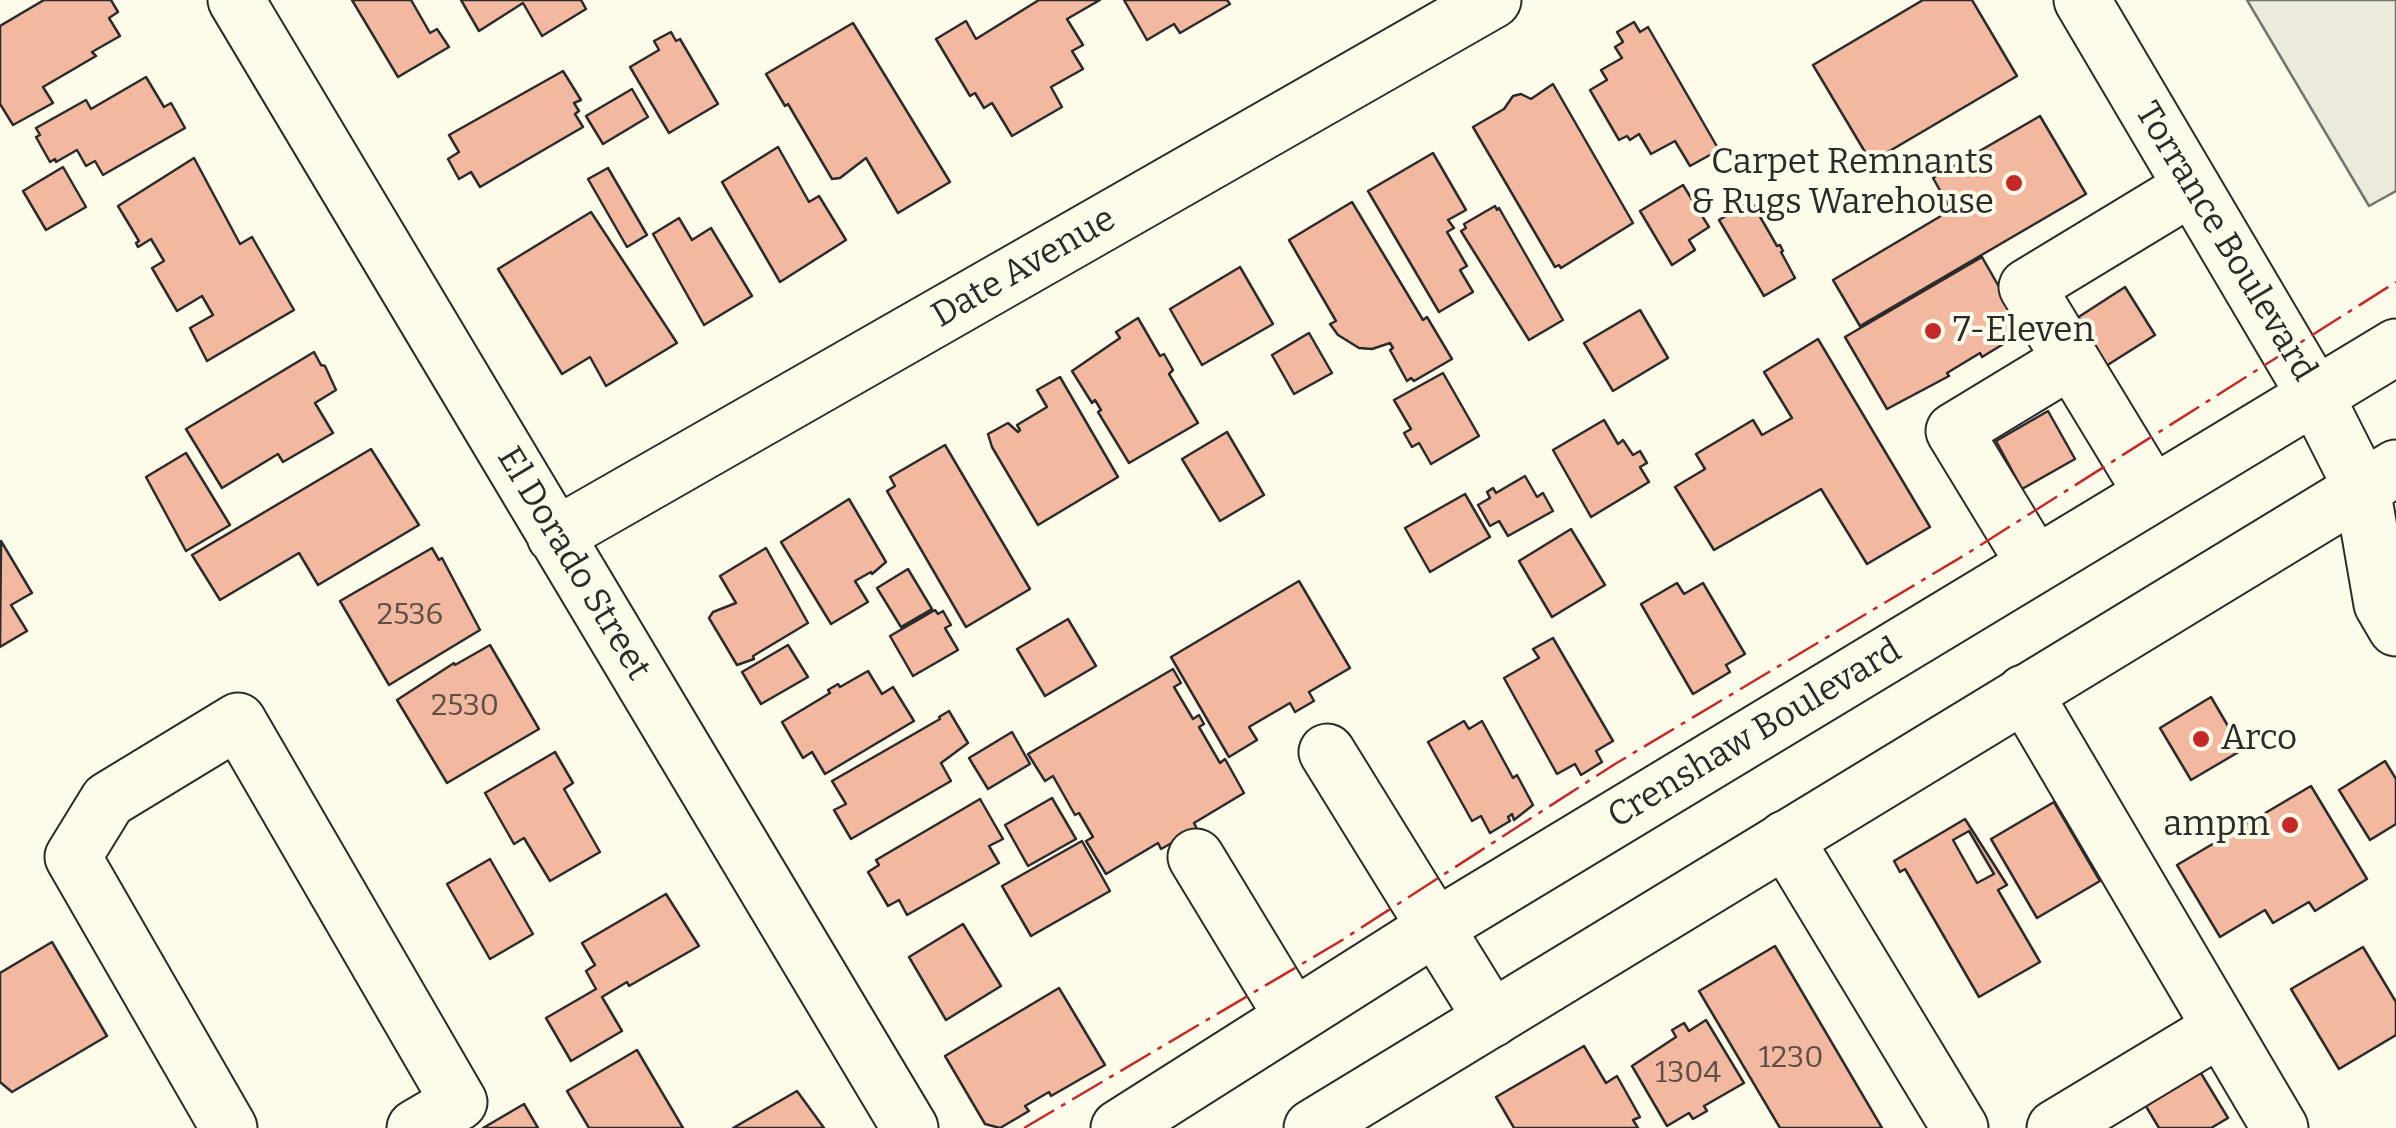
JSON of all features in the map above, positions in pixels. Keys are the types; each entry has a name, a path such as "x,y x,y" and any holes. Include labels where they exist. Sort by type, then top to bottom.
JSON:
{"main road":[{"name":"El Dorado Street","path":"236,0 910,1128"},
{"name":"Date Avenue","path":"555,536 1493,0"},
{"name":"Torrance Boulevard","path":"2098,5 2192,187 2315,394 2385,488 2382,604 2396,628"},
{"path":"2152,494 2026,287 2192,187"},
{"name":"Crenshaw Boulevard","path":"1118,1128 1436,927 2396,347"},
{"path":"2035,564 1954,431 2070,360"},
{"path":"1312,1128 2024,693 2385,488"},
{"path":"2024,693 2280,1128"},
{"path":"229,1128 73,856 108,800 238,721 459,1102 415,1128"},
{"path":"1327,752 1492,1019"},
{"path":"1785,838 1960,1128"},
{"path":"1196,857 1294,1017"},
{"path":"2055,1128 2221,1028"}],"shaded area":[{"path":"2247,0 2396,0 2396,191 2369,206"}],"building":[{"path":"44,0 111,0 118,12 109,18 120,36 92,52 96,56 43,87 53,103 13,125 0,104 0,26"},
{"path":"352,0 411,0 430,33 437,29 449,47 398,77"},
{"path":"461,0 581,0 586,9 542,36 523,3 479,31"},
{"path":"1039,0 1100,0 1067,19 1083,45 1072,51 1083,69 1051,87 1062,107 1012,136 992,103 984,108 975,93 970,96 936,39 966,21 976,39"},
{"path":"1124,0 1227,0 1230,4 1180,33 1174,24 1147,40"},
{"path":"1923,0 1972,0 2017,76 1871,162 1813,65"},
{"path":"1634,22 1640,32 1648,27 1719,150 1690,166 1675,141 1651,154 1639,134 1630,140 1627,136 1619,140 1590,90 1607,80 1601,70 1622,58 1615,47 1623,42 1617,32"},
{"path":"853,23 950,182 898,213 866,158 840,178 832,179 766,74"},
{"path":"671,32 676,41 680,39 718,104 669,133 630,67 659,50 654,41"},
{"path":"563,71 581,100 574,103 583,127 480,187 471,172 459,179 448,159 459,152 449,135"},
{"path":"146,77 164,107 171,103 185,128 103,175 95,161 86,166 77,150 50,162 36,137 40,135 36,128 86,100 91,109"},
{"path":"1553,84 1633,223 1561,268 1555,267 1473,127 1504,109 1513,96 1521,94 1531,99"},
{"path":"632,89 648,117 603,144 586,116"},
{"path":"2040,116 2086,194 1860,326 1833,280 1951,210 1933,178"},
{"path":"778,147 809,202 819,196 846,240 780,282 722,182"},
{"path":"1433,153 1466,210 1448,220 1454,228 1447,232 1467,266 1460,270 1473,292 1439,312 1368,191"},
{"path":"194,158 240,244 252,237 294,310 207,361 190,328 213,315 202,296 177,311 152,268 164,261 151,239 138,247 139,241 118,206"},
{"path":"63,167 86,207 46,230 23,191"},
{"path":"608,168 647,235 627,247 588,179"},
{"path":"1683,185 1709,227 1689,240 1695,250 1672,265 1640,211"},
{"path":"1751,201 1777,246 1780,245 1795,278 1764,296 1719,220"},
{"path":"1352,202 1423,320 1427,317 1452,359 1414,381 1407,381 1390,343 1372,349 1359,348 1338,335 1330,324 1336,321 1289,240"},
{"path":"1495,206 1563,320 1529,340 1461,231 1466,228 1464,224"},
{"path":"591,212 677,343 606,386 590,357 562,374 498,269"},
{"path":"679,218 692,240 711,228 752,296 704,325 653,234"},
{"name":"7-Eleven","path":"1982,257 2018,320 2008,325 2015,337 1982,357 1980,353 1947,373 1949,376 1887,409 1845,337"},
{"path":"1240,267 1273,324 1202,365 1170,309"},
{"path":"2125,287 2155,335 2106,366 2077,318"},
{"path":"1640,310 1668,358 1613,391 1584,343"},
{"path":"1138,318 1160,356 1164,354 1173,370 1169,374 1198,423 1129,463 1098,412 1101,410 1095,400 1092,403 1072,371 1120,338 1116,332"},
{"path":"1309,333 1332,373 1294,394 1272,355"},
{"path":"1818,339 1930,527 1867,564 1821,489 1714,550 1675,487 1705,469 1696,454 1753,420 1762,435 1792,418 1764,372"},
{"path":"314,352 336,390 315,403 333,433 283,462 278,454 222,488 186,429"},
{"path":"1443,373 1479,436 1431,464 1419,443 1412,447 1404,433 1411,429 1394,400"},
{"path":"1060,377 1118,477 1038,525 988,434 1008,423 1018,432 1017,425 1047,407 1037,390"},
{"path":"2048,411 2075,459 2022,489 1996,441"},
{"path":"1604,420 1618,444 1623,440 1633,455 1640,451 1647,463 1640,467 1649,482 1591,517 1553,450"},
{"path":"1227,432 1264,495 1220,521 1182,459"},
{"path":"945,445 1030,589 966,627 887,491 895,486 890,477"},
{"path":"371,449 419,525 318,585 299,553 220,600 192,555"},
{"path":"186,453 230,525 186,551 146,477"},
{"path":"1525,476 1537,497 1543,493 1553,511 1508,536 1499,521 1490,526 1478,505 1490,498 1487,492 1493,488 1496,493"},
{"path":"1465,494 1490,537 1430,572 1405,528"},
{"path":"849,499 886,562 855,581 868,602 831,624 781,542"},
{"path":"1571,529 1605,585 1552,617 1519,561"},
{"path":"1,541 32,593 11,605 27,631 0,647"},
{"path":"432,548 439,560 442,558 480,630 389,685 340,601"},
{"path":"766,548 808,623 753,656 754,659 737,665 709,618 713,612 736,603 720,576"},
{"path":"908,569 932,609 901,627 877,588"},
{"path":"1299,581 1350,668 1309,692 1314,701 1295,712 1290,703 1249,727 1257,740 1229,757 1171,657"},
{"path":"1677,583 1684,594 1703,583 1745,654 1726,665 1730,672 1693,694 1641,604"},
{"path":"935,610 938,614 943,611 951,625 945,628 958,650 913,676 890,636"},
{"path":"1068,619 1096,666 1045,696 1017,649"},
{"path":"1553,638 1613,741 1596,751 1602,762 1581,775 1575,764 1557,774 1504,678 1539,658 1533,649"},
{"path":"490,645 539,729 447,783 397,700"},
{"path":"788,645 808,677 761,704 742,672"},
{"path":"1173,669 1181,683 1174,687 1193,719 1199,715 1204,724 1199,727 1220,763 1225,759 1244,793 1194,823 1197,829 1161,849 1158,843 1106,874 1086,841 1093,837 1079,813 1075,815 1053,776 1045,781 1028,754"},
{"path":"868,671 882,694 893,687 914,721 825,774 812,752 803,758 782,722 838,684 840,687"},
{"name":"Arco","path":"2211,697 2242,750 2191,780 2160,728"},
{"path":"949,711 968,743 941,763 951,781 851,839 834,810 846,804 832,781"},
{"path":"1464,721 1469,729 1482,721 1513,778 1517,775 1533,805 1514,820 1512,814 1508,817 1510,821 1490,833 1481,816 1472,821 1428,742"},
{"path":"1012,732 1030,764 988,789 969,758"},
{"path":"555,752 573,783 564,789 600,852 550,881 524,838 514,844 485,793"},
{"name":"Arco","path":"2385,761 2396,779 2396,824 2370,840 2339,790"},
{"name":"ampm","path":"2311,786 2367,879 2315,911 2309,902 2273,923 2265,910 2220,937 2177,865"},
{"path":"1052,798 1076,839 1028,866 1005,825"},
{"path":"980,799 1003,839 989,846 999,863 907,915 899,900 888,906 868,872 879,865 876,860"},
{"path":"2054,802 2100,881 2037,918 1991,839"},
{"path":"1965,819 2007,885 1998,890 2040,962 1979,997 1905,869 1900,872 1894,861","holes":["1969,831 1994,874 1977,883 1953,840"]},
{"path":"1082,841 1110,891 1031,936 1002,886"},
{"path":"490,859 533,934 490,959 447,884"},
{"path":"666,894 699,946 602,997 622,1031 571,1061 546,1018 596,989 586,971 595,965 582,943"},
{"path":"963,924 1001,986 946,1020 909,957"},
{"path":"52,942 107,1036 12,1092 0,1082 0,973"},
{"path":"1775,946 1882,1128 1780,1128 1699,991"},
{"path":"2363,947 2396,1002 2396,1035 2339,1069 2291,989"},
{"path":"1059,988 1105,1065 1025,1106 1029,1111 1000,1128 985,1124 945,1056"},
{"path":"1706,1020 1744,1083 1704,1106 1707,1111 1693,1119 1689,1113 1667,1126 1632,1066 1676,1037 1672,1030 1684,1023 1689,1031"},
{"path":"1584,1046 1606,1083 1617,1076 1640,1117 1633,1120 1638,1128 1514,1128 1496,1097"},
{"path":"637,1050 683,1128 589,1128 567,1091"},
{"path":"2199,1070 2228,1118 2211,1128 2159,1128 2144,1103"},
{"path":"797,1091 824,1128 733,1128"},
{"path":"524,1104 538,1128 483,1128"}],"power":[{"path":"1024,1128 1339,942 1615,764 1968,553 2396,282"}],"place":[{"name":"Carpet Remnants & Rugs Warehouse","path":"2014,183"},
{"name":"7-Eleven","path":"1933,331"},
{"name":"Arco","path":"2201,739"},
{"name":"ampm","path":"2290,825"}]}
